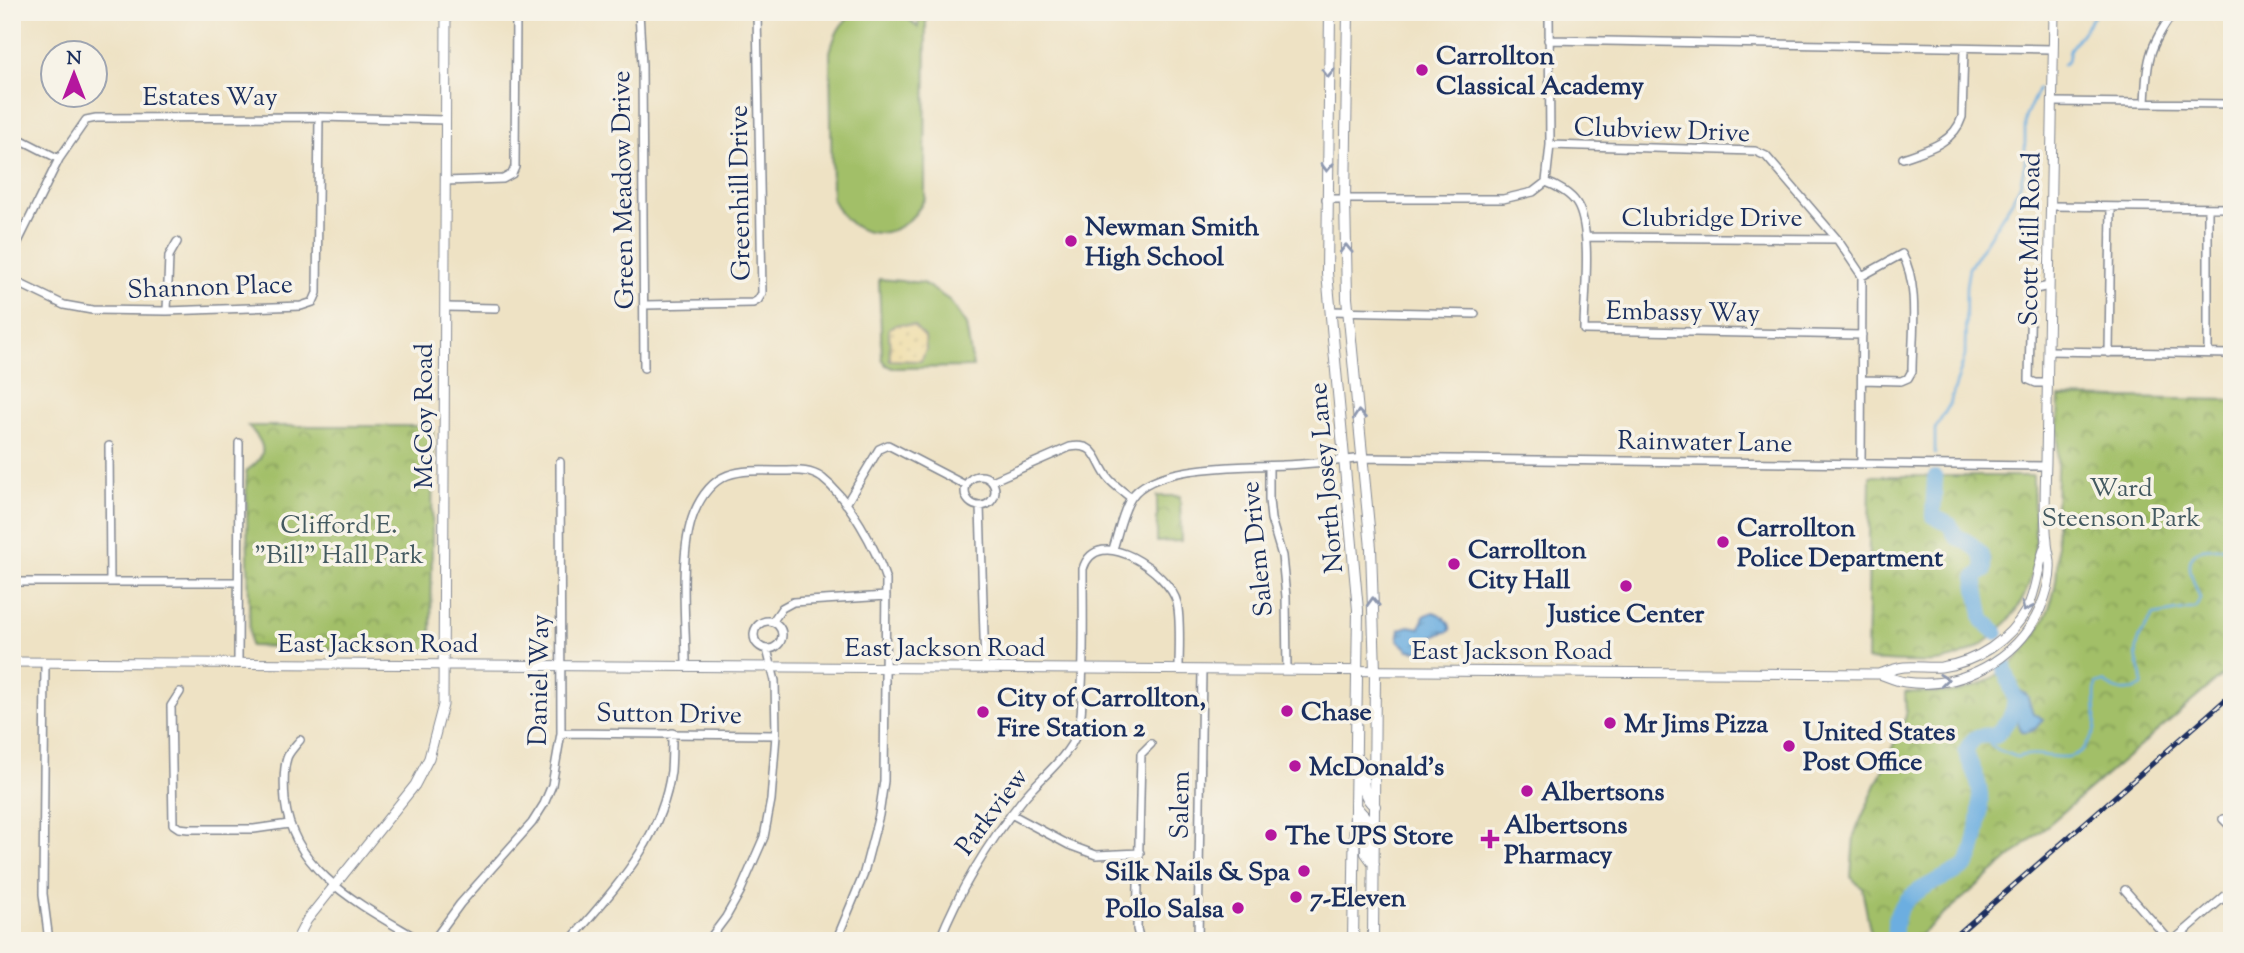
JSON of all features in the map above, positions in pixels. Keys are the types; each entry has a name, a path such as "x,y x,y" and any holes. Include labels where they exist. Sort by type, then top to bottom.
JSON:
{"main road":[{"name":"North Josey Lane","path":"1330,12 1326,273 1358,610 1353,941"},
{"name":"North Josey Lane","path":"1348,12 1345,199 1348,312 1371,548 1375,671 1373,941"},
{"path":"1357,757 1363,763 1364,793 1367,801 1375,806"},
{"path":"1356,807 1365,817 1366,853 1374,864"}],"street":[{"name":"McCoy Road","path":"296,941 307,920 415,785 429,758 443,705 446,12"},
{"path":"446,181 503,179 512,174 515,167 516,12"},
{"name":"Green Meadow Drive","path":"639,12 642,65 644,368"},
{"name":"Greenhill Drive","path":"645,305 753,303 762,293 757,12"},
{"path":"1326,199 1503,199 1533,192 1546,182 1550,145 1549,12"},
{"name":"Scott Mill Road","path":"2046,466 2053,12"},
{"path":"2145,103 2147,62 2151,48 2174,12"},
{"path":"1548,40 2053,49"},
{"path":"1903,158 1947,139 1959,127 1962,117 1964,49"},
{"path":"2052,102 2232,104"},
{"name":"Estates Way","path":"12,254 59,159 86,121 96,118 319,117 446,120"},
{"name":"Shannon Place","path":"12,280 64,305 79,308 167,311 301,306 313,302 317,293 319,117"},
{"path":"12,135 59,159"},
{"name":"Clubview Drive","path":"1550,145 1755,150 1766,156 1837,239 1862,276"},
{"name":"Embassy Way","path":"1546,182 1576,202 1583,220 1586,237 1584,330 1862,335"},
{"path":"2050,206 2232,208"},
{"path":"2109,353 2111,206"},
{"path":"2208,208 2208,353"},
{"name":"Clubridge Drive","path":"1586,237 1837,239"},
{"path":"167,311 169,256 177,242"},
{"path":"1861,464 1862,276 1902,254 1912,277 1912,371 1908,378 1901,381 1862,380"},
{"path":"2048,383 2029,380 2031,290 2049,286"},
{"path":"444,307 496,308"},
{"path":"1330,311 1475,314"},
{"path":"2048,351 2232,354"},
{"path":"238,664 239,443"},
{"path":"846,504 879,449 888,445 965,485"},
{"path":"992,481 1070,447 1080,445 1092,450 1110,479 1131,498 1113,549 1155,571 1166,581 1177,603 1179,669"},
{"path":"108,446 110,582"},
{"name":"Rainwater Lane","path":"1131,498 1153,481 1169,475 1212,468 1364,458 2046,466"},
{"name":"Daniel Way","path":"433,941 460,904 532,823 544,804 557,768 561,733 560,462"},
{"name":"Salem Drive","path":"1269,466 1271,519 1282,556 1286,597 1287,670"},
{"name":"East Jackson Road","path":"1878,674 1905,682 1941,682 1963,678 1998,660 2029,629 2048,586 2051,561 2046,542 2046,466"},
{"path":"686,666 686,556 689,528 705,491 720,479 740,470 807,471 825,480 846,504 881,562 886,580 884,781 879,815 863,876 836,941"},
{"path":"979,475 992,481 995,490 993,499 981,506 967,500 965,485 971,478 979,475"},
{"path":"981,506 985,668"},
{"name":"East Jackson Road","path":"12,662 1878,674 1904,667 1958,664 1987,651 2016,625 2028,607 2046,542"},
{"name":"Parkview","path":"939,941 972,871 996,833 1067,750 1076,734 1081,713 1083,669 1083,569 1091,554 1100,549 1113,549"},
{"path":"12,582 238,582"},
{"path":"773,621 782,608 793,603 886,596"},
{"path":"773,621 780,628 782,637 777,646 767,649 759,646 753,634 760,622 773,621"},
{"path":"708,941 740,892 764,837 771,800 776,735 775,681 767,649"},
{"path":"45,662 43,894 48,941"},
{"name":"Salem","path":"1198,941 1202,670"},
{"path":"180,692 171,706 173,824 178,828 188,829 254,829 289,824"},
{"name":"Sutton Drive","path":"561,733 776,735"},
{"path":"570,941 635,863 654,830 665,800 671,771 672,733"},
{"path":"300,740 287,757 284,791 289,824 304,855 333,886 421,941"},
{"path":"1140,941 1137,929 1141,754 1151,744"},
{"path":"1011,814 1069,845 1096,855 1140,853"},
{"path":"2223,819 2232,828"},
{"path":"2125,890 2171,941 2232,890"}],"green space":[{"path":"856,12 897,13 918,28 919,12 926,12 925,198 916,213 904,224 891,231 878,233 864,231 852,224 832,198 830,52 839,29"},
{"path":"879,279 923,283 949,300 966,325 973,367 892,368 886,365 882,359"},
{"name":"Ward Steenson Park","path":"2059,397 2232,400 2232,667 1913,941 1872,941 1862,888 1851,877 1854,835 1906,716 1905,692 1939,693 1979,685 2014,661 2028,646 2049,609 2057,569"},
{"name":"Clifford E. \"Bill\" Hall Park","path":"248,426 433,426 431,651 250,646 246,471 259,460 262,450 259,439"},
{"path":"1870,476 2033,476 2035,538 2032,573 2027,589 2010,619 1984,643 1969,652 1936,662 1867,660"},
{"path":"1157,496 1180,496 1181,541 1157,542"}],"sand":[{"path":"899,324 914,326 925,337 926,350 921,361 890,360 889,328"}],"water":[{"path":"1433,612 1445,619 1450,631 1432,636 1428,652 1409,650 1398,640 1400,629 1409,626 1420,628 1424,616"},
{"path":"2014,679 2019,690 2027,695 2033,713 2043,719 2029,732 2022,732 2016,719 2007,727 2002,725 2013,706 2007,680"}],"waterway":[{"path":"2063,65 2068,61 2070,49 2097,12"},
{"path":"1935,454 1935,429 1950,404 1965,356 1966,286 1969,268 2020,185 2025,163 2025,118 2038,89"},
{"path":"1935,478 1933,516 1950,525 1956,537 1972,545 1980,553 1984,570 1975,578 1983,620 1996,632"},
{"path":"1979,734 1996,749 2017,757 2064,757 2081,751 2095,730 2096,684 2103,682 2118,690 2127,691 2142,686 2136,650 2146,626 2154,615 2196,608 2200,598 2190,570 2192,557 2203,549 2232,545"},
{"path":"1896,941 1897,916 1908,899 1962,868 1970,859 1978,828 1980,795 1977,778 1966,752 1976,737 1995,736 2013,711 2013,692 2004,665"}],"railway":[{"path":"1950,941 2232,694"}],"place":[{"name":"Carrollton Classical Academy","path":"1422,70"},
{"name":"Newman Smith High School","path":"1071,241"},
{"name":"Carrollton Police Department","path":"1723,542"},
{"name":"Carrollton City Hall","path":"1454,564"},
{"name":"Justice Center","path":"1626,586"},
{"name":"Chase","path":"1287,711"},
{"name":"City of Carrollton, Fire Station 2","path":"983,712"},
{"name":"Mr Jims Pizza","path":"1610,723"},
{"name":"United States Post Office","path":"1789,746"},
{"name":"McDonald's","path":"1295,766"},
{"name":"Albertsons","path":"1527,791"},
{"name":"The UPS Store","path":"1271,835"},
{"name":"Albertsons Pharmacy","path":"1490,839"},
{"name":"Silk Nails & Spa","path":"1304,871"},
{"name":"7-Eleven","path":"1296,897"},
{"name":"Pollo Salsa","path":"1238,908"}]}
